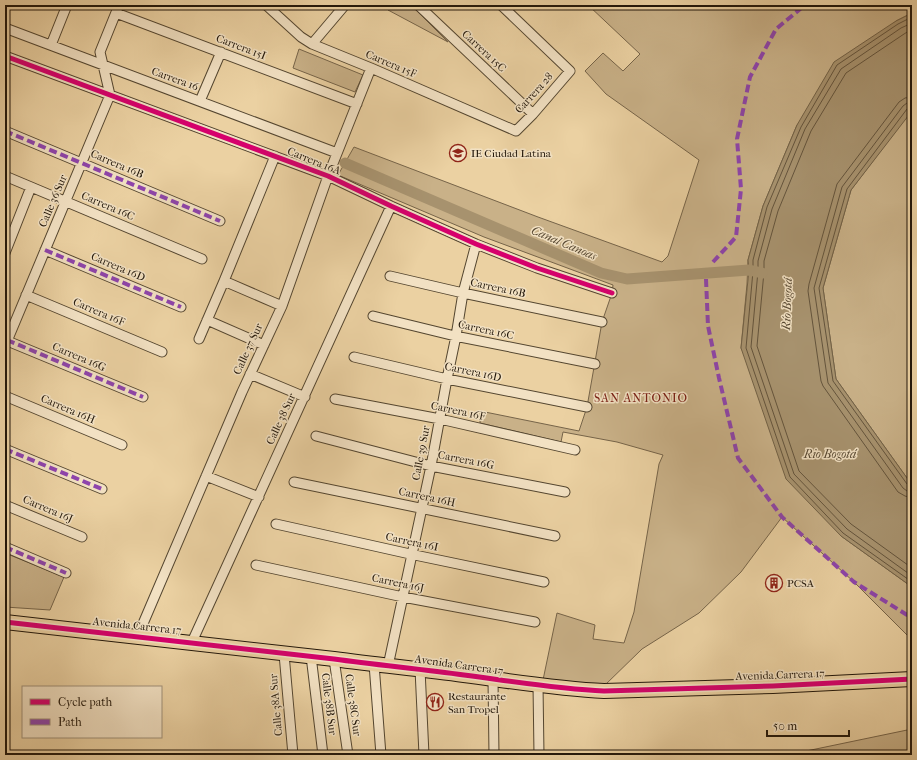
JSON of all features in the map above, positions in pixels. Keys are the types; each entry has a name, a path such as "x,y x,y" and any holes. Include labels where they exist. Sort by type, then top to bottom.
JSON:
{"main road":[{"name":"Avenida Carrera 17","path":"5,622 420,669 556,688 604,691 768,686 912,679"}],"street":[{"path":"51,45 67,5"},
{"path":"312,44 345,5"},
{"name":"Carrera 15C","path":"418,5 533,114"},
{"name":"Carrera 28","path":"501,5 570,71 533,114 516,131"},
{"name":"Carrera 15F","path":"269,6 301,37 312,44 516,131"},
{"path":"110,95 100,52 118,9"},
{"name":"Carrera 15I","path":"118,9 221,52 357,104"},
{"name":"Carrera 16","path":"5,28 337,153"},
{"path":"200,101 221,52"},
{"name":"Carrera 16A","path":"5,56 328,176 476,244 537,268 612,293"},
{"name":"Calle 37 Sur","path":"139,637 142,626 250,374 282,306 328,176 371,68"},
{"name":"Calle 36 Sur","path":"6,342 110,95"},
{"name":"Carrera 16B","path":"5,131 220,220"},
{"path":"199,339 275,156"},
{"name":"Carrera 16C","path":"5,176 202,259"},
{"path":"5,253 31,187"},
{"name":"Calle 38 Sur","path":"192,642 391,206"},
{"name":"Calle 39 Sur","path":"388,666 431,466 463,293 476,244"},
{"name":"Carrera 16D","path":"45,250 181,307"},
{"name":"Carrera 16B","path":"390,276 602,322"},
{"path":"224,281 282,306"},
{"name":"Carrera 16F","path":"26,295 162,352"},
{"name":"Carrera 16C","path":"373,316 456,336 595,364"},
{"path":"207,320 264,345"},
{"name":"Carrera 16G","path":"6,342 143,397"},
{"name":"Carrera 16D","path":"354,358 447,379 587,407"},
{"path":"250,374 304,397"},
{"name":"Carrera 16H","path":"5,396 122,445"},
{"name":"Carrera 16F","path":"335,399 440,419 575,450"},
{"name":"Carrera 16G","path":"316,436 431,466 565,492"},
{"path":"5,449 102,489"},
{"path":"206,476 259,497"},
{"name":"Carrera 16H","path":"294,482 555,536"},
{"name":"Carrera 16J","path":"5,504 82,536"},
{"name":"Carrera 16I","path":"276,524 544,582"},
{"path":"5,547 66,574"},
{"name":"Carrera 16J","path":"256,565 403,597 535,622"},
{"name":"Calle 38A Sur","path":"284,654 293,755"},
{"name":"Calle 38B Sur","path":"311,656 323,755"},
{"name":"Calle 38C Sur","path":"334,659 348,755"},
{"path":"374,664 381,755"},
{"path":"420,669 424,755"},
{"path":"493,679 494,755"},
{"path":"538,685 539,755"}],"shaded area":[{"path":"392,5 411,5 448,42 388,10"},
{"path":"588,5 912,5 912,13 896,21 797,125 763,206 748,260 741,348 841,536 912,587 912,640 854,582 782,517 741,572 699,613 642,649 604,686 543,680 557,613 595,625 593,639 624,643 634,612 659,464 663,455 617,442 563,432 561,442 480,423 480,411 579,431 587,407 602,322 612,293 613,285 484,237 338,175 354,147 538,217 662,262 668,256 699,160 606,94 585,71 603,53 623,71 640,54"},
{"path":"299,49 363,75 355,92 293,68"},
{"path":"911,111 912,485 836,379 823,288 851,190"},
{"path":"5,553 64,577 50,610 5,607"},
{"path":"912,729 912,755 787,755"}],"water":[{"name":"Rio Bogotá","path":"912,13 912,111 851,190 823,288 836,379 912,485 912,587 841,536 786,479 741,348 749,270 748,260 763,206 797,125 834,62 896,21"}],"waterway":[{"name":"Canal Canoas","path":"345,163 601,273 627,279 749,270 762,273"}],"marked path":[{"path":"713,262 736,237 741,189 737,139 750,77 776,29 805,5"},
{"path":"5,131 220,221"},
{"path":"45,250 181,307"},
{"path":"706,279 708,326 738,458 782,517 854,582 912,618"},
{"path":"7,340 143,397"},
{"path":"5,449 102,489"},
{"path":"5,547 66,573"}],"cycle path":[{"path":"5,56 328,176 476,244 537,268 612,293"},
{"path":"5,622 334,659 586,690 604,691 773,686 912,679"}],"place":[{"name":"IE Ciudad Latina","path":"458,153"},
{"name":"PCSA","path":"774,583"},
{"name":"Restaurante San Tropel","path":"435,702"}],"district":[{"name":"SAN ANTONIO","path":"641,398"}],"water label":[{"name":"Río Bogotá","path":"787,304"}]}
